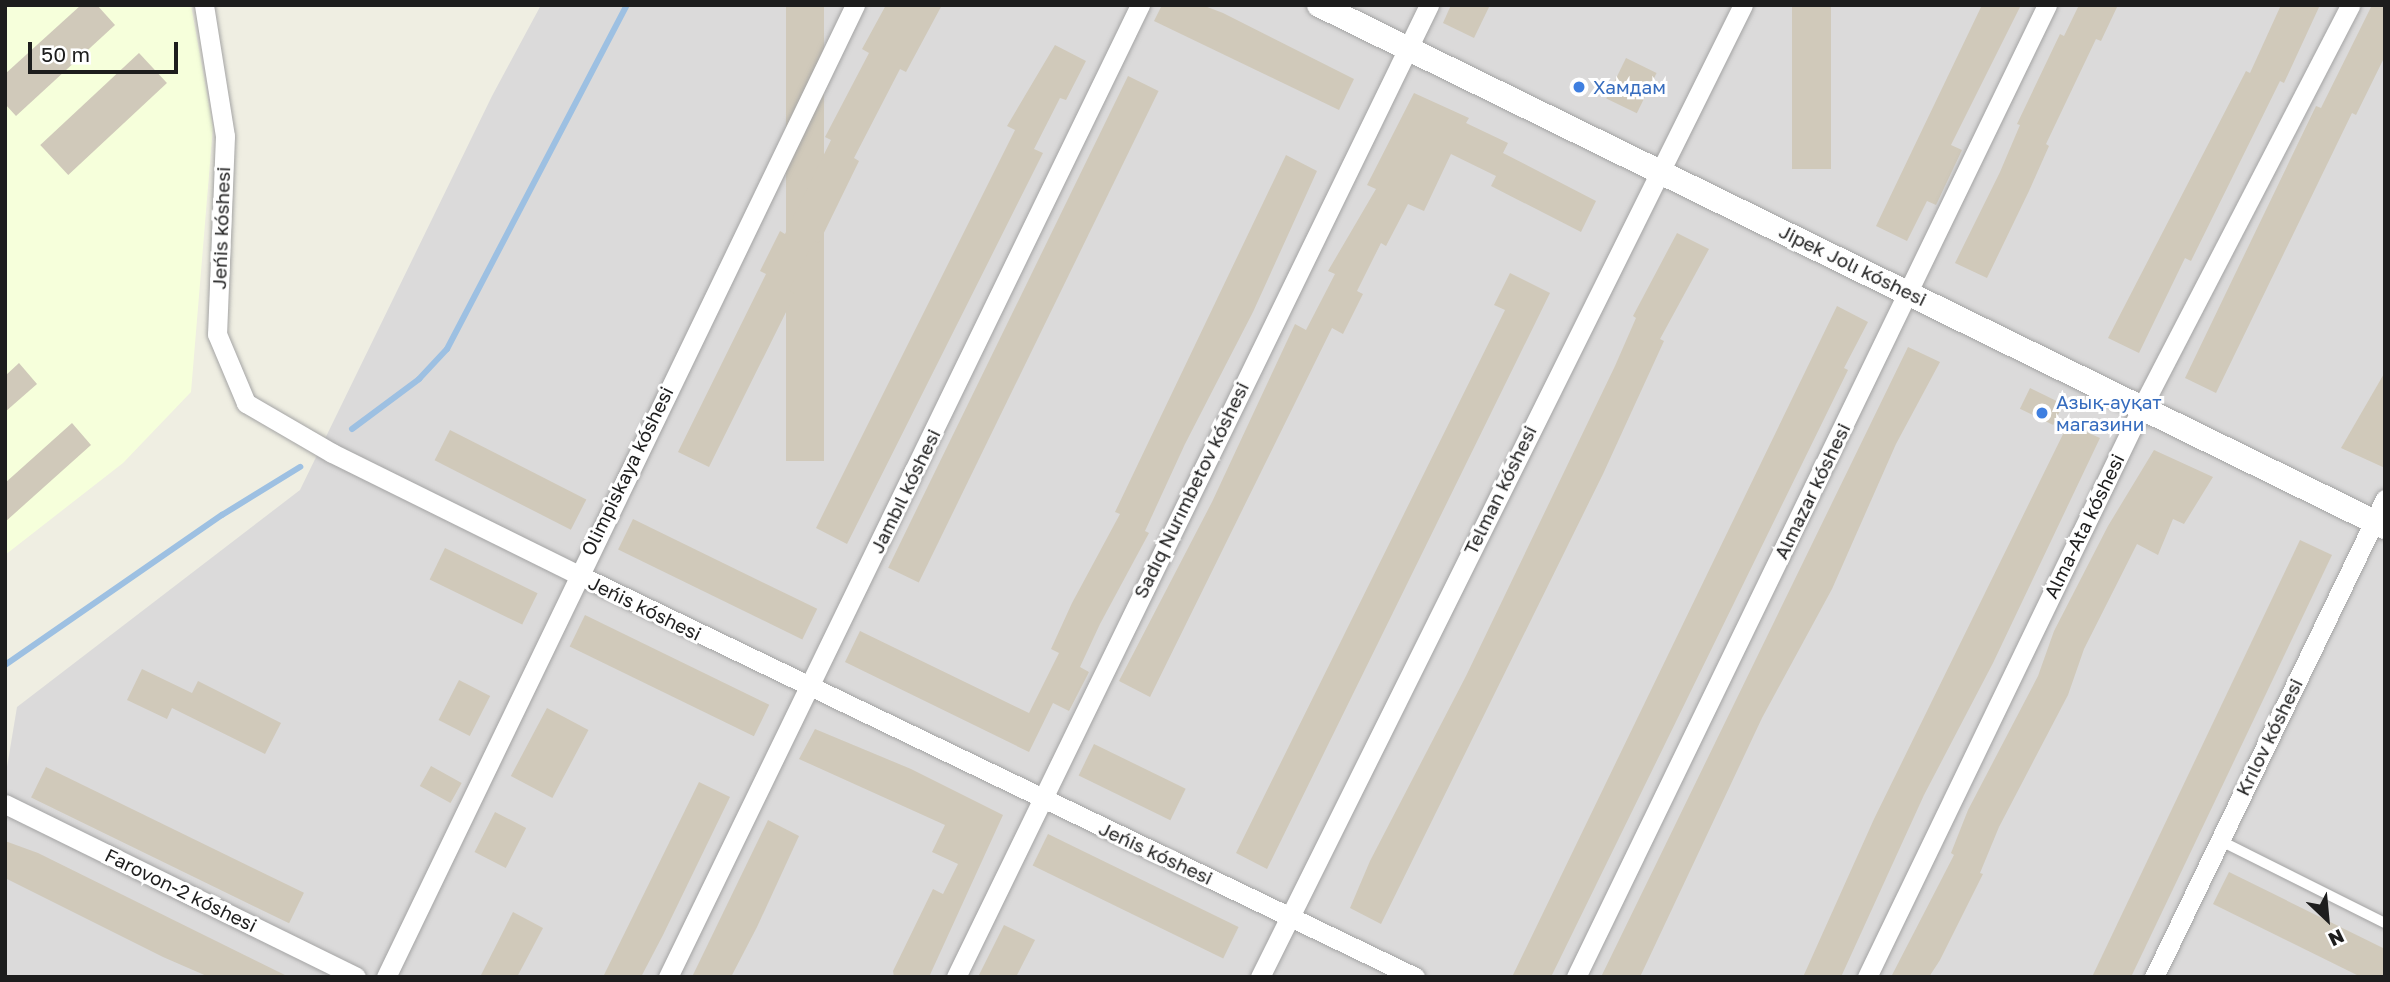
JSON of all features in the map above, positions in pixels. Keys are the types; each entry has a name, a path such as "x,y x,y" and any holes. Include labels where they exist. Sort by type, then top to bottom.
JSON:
{"street":[{"name":"Jeńis kóshesi","path":"204,5 225,136 217,334 246,404 332,453 577,574 1039,799 1290,915 1415,977"},
{"name":"Olimpiskaya kóshesi","path":"386,977 577,574 855,5"},
{"name":"Jambıl kóshesi","path":"668,977 1140,5"},
{"name":"Jipek Jolı kóshesi","path":"1320,5 2379,525"},
{"name":"Sadıq Nurımbetov kóshesi","path":"956,977 1039,799 1429,5"},
{"name":"Telman kóshesi","path":"1260,977 1658,169 1743,5"},
{"name":"Almazar kóshesi","path":"1576,977 2047,5"},
{"name":"Alma-Ata kóshesi","path":"1867,977 2142,407 2350,5"},
{"name":"Krılov kóshesi","path":"2154,977 2219,840 2379,525 2385,499"},
{"name":"Farovon-2 kóshesi","path":"5,804 356,977"}],"lane":[{"path":"2219,840 2385,923"}],"shaded area":[{"path":"5,5 191,5 213,127 191,392 123,463 5,555"},
{"path":"541,5 2385,5 2385,977 5,977 5,779 17,707 300,490 492,96"}],"building":[{"path":"81,5 97,5 115,25 16,116 5,104 5,74"},
{"path":"786,5 824,5 824,461 786,461"},
{"path":"886,5 942,5 906,72 900,69 854,158 859,161 819,243 814,241 789,290 795,294 709,467 678,452 766,274 760,271 780,231 785,234 831,140 825,137 869,53 862,49"},
{"path":"1162,5 1202,5 1223,13 1354,79 1339,110 1154,21"},
{"path":"1451,5 1490,5 1474,38 1443,23"},
{"path":"1792,5 1831,5 1831,169 1792,169"},
{"path":"1982,5 2021,5 1951,145 1962,150 1936,205 1927,201 1907,241 1876,226"},
{"path":"2079,5 2118,5 2101,41 2096,39 2046,144 2049,146 2029,191 1987,278 1955,263 2000,172 2020,125 2017,124 2060,34 2064,36"},
{"path":"2281,5 2320,5 2284,83 2280,81 2191,261 2185,258 2139,353 2108,338 2246,71 2250,73"},
{"path":"2372,5 2385,5 2385,56 2356,115 2352,113 2216,393 2185,378 2316,106 2321,108"},
{"path":"1055,45 1086,61 1066,100 1060,98 1034,149 1043,153 847,544 816,528 1015,130 1007,126"},
{"path":"139,53 167,83 68,175 40,145"},
{"path":"1626,58 1657,73 1637,113 1606,98"},
{"path":"1128,76 1159,91 919,583 888,568"},
{"path":"1414,93 1469,118 1466,123 1508,143 1503,153 1596,201 1581,232 1491,186 1496,176 1451,154 1424,211 1408,204 1386,246 1381,243 1357,291 1363,294 1343,334 1332,328 1150,697 1119,681 1212,502 1295,324 1306,330 1335,274 1328,271 1376,189 1367,185"},
{"path":"1286,155 1317,171 1253,312 1185,444 1145,531 1149,533 1080,667 1089,672 1069,711 1053,703 1029,752 845,662 860,631 1029,713 1059,653 1051,649 1072,603 1120,514 1115,512"},
{"path":"1677,233 1709,249 1660,339 1664,341 1603,474 1381,924 1350,908 1370,861 1466,676 1615,366 1636,318 1633,316"},
{"path":"1510,273 1550,293 1267,869 1236,853 1505,310 1494,305"},
{"path":"1837,306 1868,322 1844,368 1848,370 1551,977 1512,977"},
{"path":"1908,347 1940,362 1896,444 1832,589 1762,718 1640,977 1601,977"},
{"path":"19,363 37,384 5,412 5,376"},
{"path":"2385,372 2385,468 2341,448"},
{"path":"2030,388 2063,404 2053,425 2020,409"},
{"path":"72,423 91,445 5,522 5,483"},
{"path":"2068,424 2100,438 1993,663 1924,795 1841,977 1803,977 1874,819"},
{"path":"450,430 586,499 571,530 435,460"},
{"path":"2154,450 2213,477 2184,524 2173,519 2158,555 2137,544 2084,649 2068,695 1999,827 1980,873 1983,874 1940,960 1929,977 1891,977 1954,855 1951,853 1968,810 2038,676 2054,631 2108,526"},
{"path":"633,519 817,609 802,639 618,550"},
{"path":"2300,540 2332,555 2226,778 2131,977 2092,977"},
{"path":"445,548 538,593 522,625 430,579"},
{"path":"585,615 769,705 754,736 570,646"},
{"path":"142,669 192,693 198,681 281,723 265,754 172,708 167,719 127,700"},
{"path":"459,680 490,696 470,736 439,720"},
{"path":"547,708 588,730 552,798 511,776"},
{"path":"815,729 911,769 1003,815 929,977 894,977 893,971 933,889 943,894 958,864 932,852 945,825 799,759"},
{"path":"1094,744 1186,789 1170,820 1079,775"},
{"path":"431,766 462,783 450,803 420,786"},
{"path":"46,767 304,893 289,923 31,798"},
{"path":"699,782 730,797 663,935 641,977 603,977"},
{"path":"495,812 526,828 506,868 475,852"},
{"path":"768,820 799,836 757,927 731,977 692,977"},
{"path":"1048,834 1239,927 1223,958 1033,865"},
{"path":"5,841 38,853 289,977 209,977 163,957 5,878"},
{"path":"2229,872 2385,949 2385,977 2361,977 2213,904"},
{"path":"513,912 543,928 517,977 480,977"},
{"path":"1004,925 1035,940 1016,977 978,977"}],"waterway":[{"path":"352,429 419,379 447,349 627,5"},
{"path":"5,665 222,515 300,467"}],"place":[{"name":"Хамдам","path":"1579,87"},
{"name":"Азық-ауқат магазини","path":"2042,413"}]}
